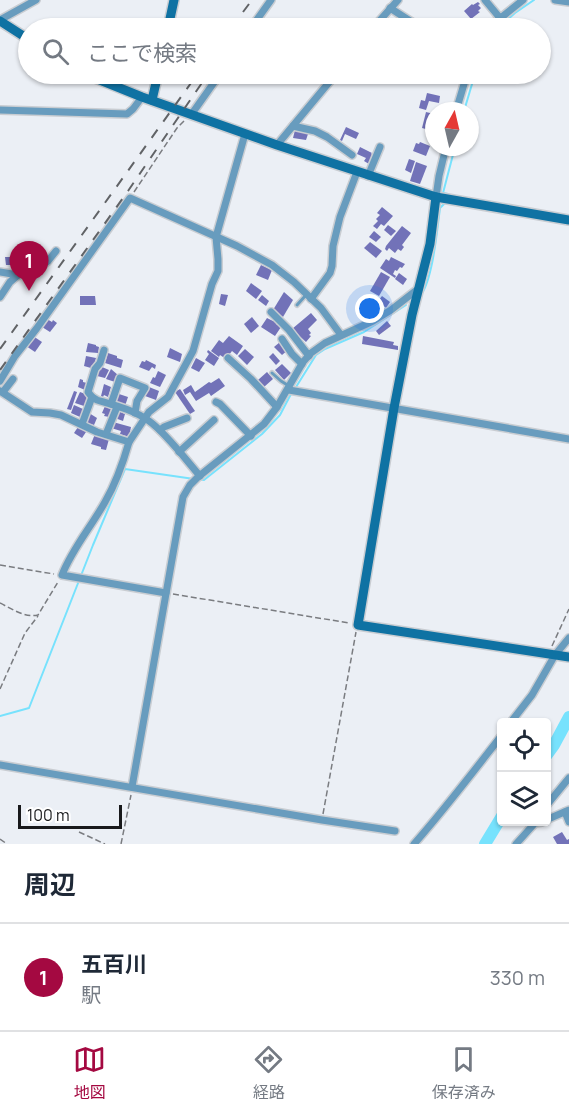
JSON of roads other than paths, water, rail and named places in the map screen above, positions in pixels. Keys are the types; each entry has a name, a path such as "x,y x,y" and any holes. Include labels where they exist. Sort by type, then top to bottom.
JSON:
{"street":[{"path":"18,33 0,21 36,0"},
{"path":"170,18 174,0"},
{"path":"258,18 271,0"},
{"path":"382,18 398,0"},
{"path":"485,0 500,18 524,0"},
{"path":"555,0 569,2"},
{"path":"390,8 406,18"},
{"path":"110,84 277,146 436,197 569,220"},
{"path":"152,100 156,84"},
{"path":"191,115 213,84"},
{"path":"277,146 328,84"},
{"path":"459,102 464,84"},
{"path":"0,110 127,114 133,110 142,97"},
{"path":"293,126 315,131 352,155"},
{"path":"166,593 63,575 68,562 112,489 129,442 149,412 168,397 193,351 212,284 218,271 216,237 245,134"},
{"path":"368,176 380,147"},
{"path":"444,156 429,244 394,408 358,625 558,655"},
{"path":"309,296 330,273 340,217 357,172"},
{"path":"0,381 15,356 130,198 272,265 321,308 341,336"},
{"path":"0,297 18,275 42,265 56,250"},
{"path":"0,272 18,275"},
{"path":"132,788 183,497 189,485 264,424 277,407 302,364 318,347 373,321 418,289"},
{"path":"271,312 289,330 309,356"},
{"path":"282,339 302,364"},
{"path":"104,350 88,392 92,397 145,418 160,430 199,477"},
{"path":"228,358 277,407"},
{"path":"106,434 120,378 145,388 137,401 135,413"},
{"path":"13,379 1,392 32,412 56,414 97,432 129,442"},
{"path":"289,388 569,439"},
{"path":"82,424 92,397"},
{"path":"216,402 251,436"},
{"path":"160,430 187,418"},
{"path":"179,452 214,420"},
{"path":"515,718 569,638"},
{"path":"414,844 445,809 497,740"},
{"path":"0,765 395,831"},
{"path":"551,800 569,778"},
{"path":"551,818 567,811 569,822"},
{"path":"516,844 534,826"}],"lane":[{"path":"297,305 309,296"},
{"path":"272,373 289,388"}],"waterway":[{"path":"509,18 534,0"},
{"path":"467,102 472,84"},
{"path":"448,194 443,193 453,156"},
{"path":"421,295 429,277 440,208 446,202"},
{"path":"296,387 316,355 364,332 406,305"},
{"path":"199,479 204,480 262,434 280,415 291,394"},
{"path":"0,716 29,708 125,469 194,479"},
{"path":"551,749 569,717"},
{"path":"485,844 497,824"}],"railway":[{"path":"238,18 252,0"},
{"path":"0,349 190,84"},
{"path":"0,370 201,84"}],"place":[{"name":"五百川","path":"29,291"}]}
